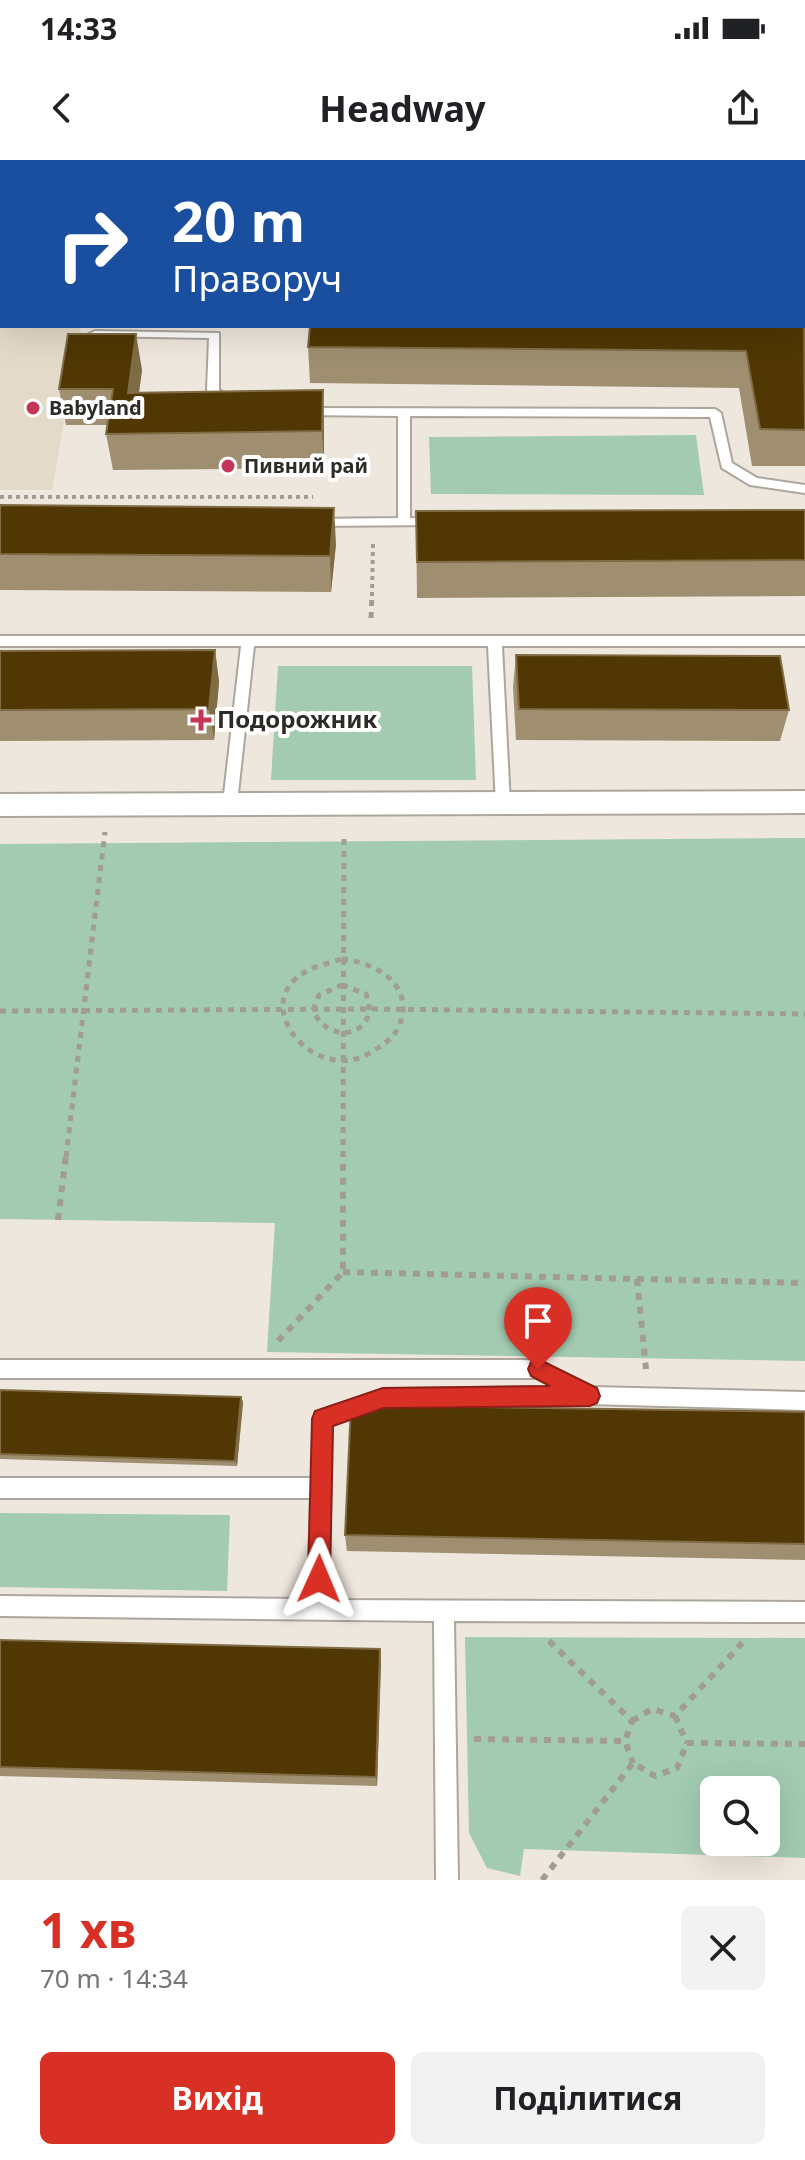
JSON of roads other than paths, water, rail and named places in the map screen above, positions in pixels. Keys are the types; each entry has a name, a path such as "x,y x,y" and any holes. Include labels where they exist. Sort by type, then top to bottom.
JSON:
{"street":[{"path":"0,805 805,802"}],"lane":[{"path":"95,334 219,330 213,391 246,411"},
{"path":"294,412 715,413 726,465 754,482 805,489"},
{"path":"404,413 404,522"},
{"path":"296,522 450,522"},
{"path":"0,641 805,641"},
{"path":"230,803 248,643"},
{"path":"495,643 503,804"},
{"path":"0,1369 538,1369 590,1396"},
{"path":"318,1610 323,1419 383,1398 590,1396 805,1401"},
{"path":"0,1488 321,1488"},
{"path":"0,1606 805,1612"},
{"path":"444,1611 447,1880"}],"place":[{"name":"Babyland","path":"33,408"},
{"name":"Пивний рай","path":"228,466"},
{"name":"Подорожник","path":"201,720"}]}
